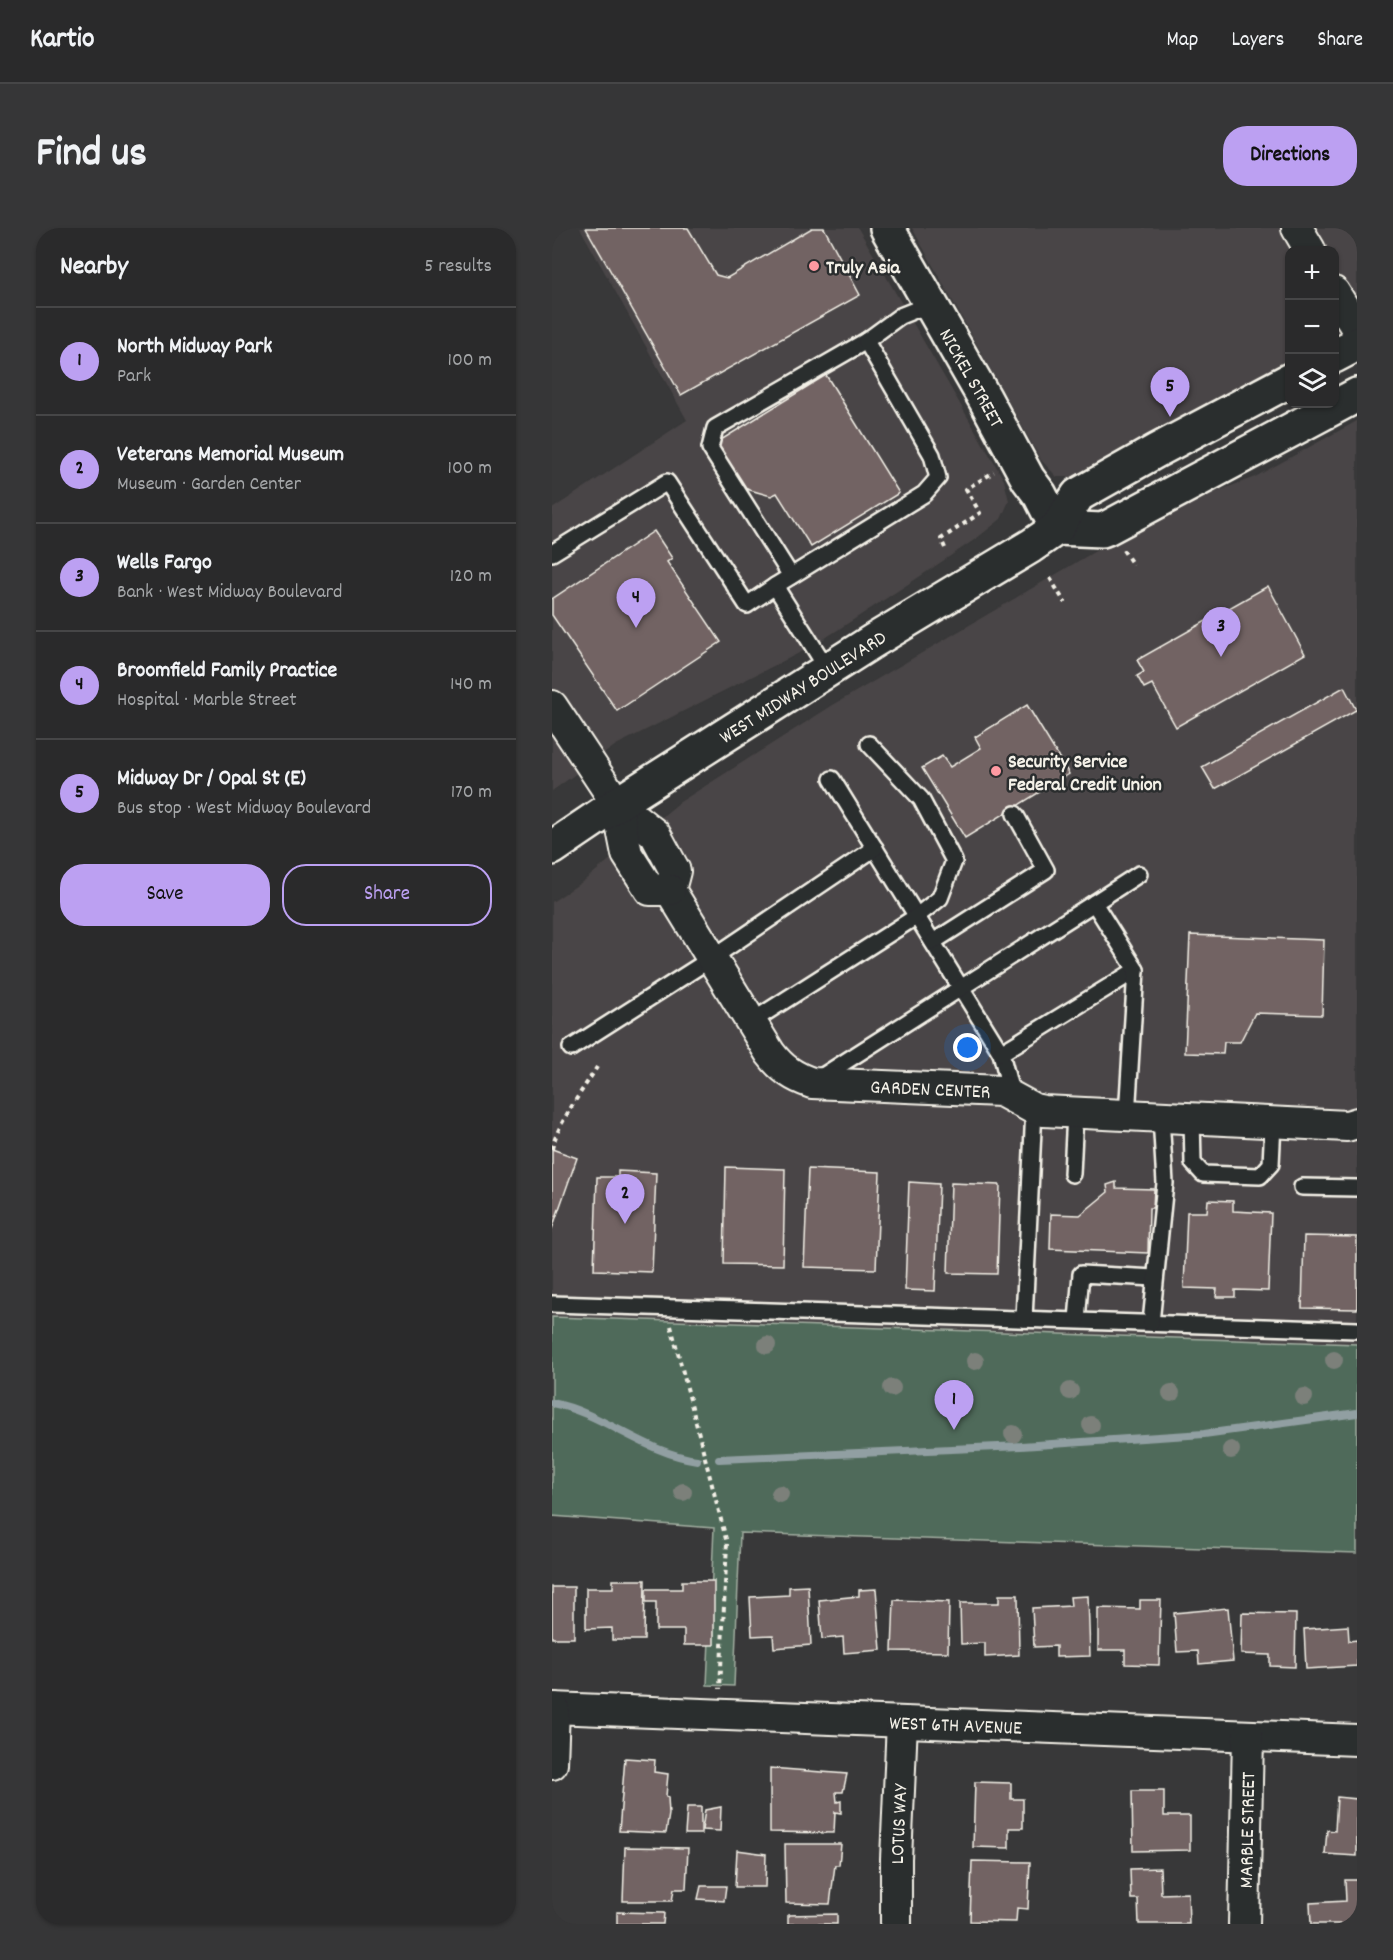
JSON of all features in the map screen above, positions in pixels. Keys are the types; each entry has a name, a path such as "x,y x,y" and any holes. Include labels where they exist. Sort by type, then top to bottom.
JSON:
{"main road":[{"name":"NICKEL STREET","path":"887,228 1028,479 1040,495 1056,528"},
{"path":"1339,354 1357,344"},
{"name":"WEST MIDWAY BOULEVARD","path":"552,848 828,670 1031,546 1056,528 1078,495 1285,383"},
{"path":"1056,528 1102,530 1107,528 1357,395"}],"street":[{"path":"1297,228 1308,246"},
{"path":"1339,299 1357,329"},
{"path":"552,706 617,804"},
{"name":"GARDEN CENTER","path":"617,804 655,834 675,872 670,890 770,1053 784,1069 800,1079 812,1083 1001,1090 1044,1112 1347,1126 1357,1123"},
{"path":"552,1764 553,1708"},
{"name":"WEST 6TH AVENUE","path":"553,1708 1357,1740"},
{"name":"LOTUS WAY","path":"896,1924 902,1722"},
{"name":"MARBLE STREET","path":"1244,1924 1248,1736"}],"lane":[{"path":"791,576 710,448 715,428 866,341 900,316 930,304"},
{"path":"552,553 667,482 747,605 924,494 938,478 932,455 866,341"},
{"path":"775,586 828,670"},
{"path":"751,1022 917,916 940,898 954,861 921,799 869,744"},
{"path":"832,779 1001,1053 1023,1102 1024,1319"},
{"path":"933,942 1046,870 1015,814"},
{"path":"572,1048 712,958 875,848"},
{"path":"812,1083 1139,874"},
{"path":"1094,903 1136,970 1128,1116"},
{"path":"1001,1053 1136,970"},
{"path":"1072,1174 1076,1113"},
{"path":"1151,1323 1165,1183 1161,1117"},
{"path":"1192,1118 1193,1163 1203,1174 1260,1176 1272,1164 1273,1122"},
{"path":"1302,1187 1357,1188"},
{"path":"1077,1320 1081,1274 1155,1278"},
{"path":"552,1304 1357,1329"}],"path":[{"path":"945,548 942,539 980,513 966,489 994,472"},
{"path":"1050,578 1065,603"},
{"path":"552,1149 565,1117 597,1067"},
{"path":"667,1307 674,1343 728,1543 719,1715"}],"shaded area":[{"path":"580,228 858,228 1004,480 1009,501 1001,519 977,538 813,646 616,745 552,791 552,509 687,420"},
{"path":"912,228 1357,228 1357,324 1339,334 1339,246 1285,246 1285,364 1082,477 1057,477 1041,460"},
{"path":"1357,421 1357,1344 552,1317 552,902 585,880 680,802 833,705 1116,539 1189,502 1255,477"}],"green space":[{"path":"552,1317 1357,1344 1357,1553 740,1533 734,1686 707,1685 714,1528 552,1516"}],"building":[{"path":"586,228 688,228 716,275 727,278 812,228 824,228 860,295 681,395"},
{"path":"826,375 899,493 811,547 777,493 771,496 743,488 716,443"},
{"path":"654,531 672,558 667,562 721,642 617,711 552,615 552,599"},
{"path":"1268,586 1305,654 1176,727 1152,684 1144,688 1137,676 1144,672 1137,660"},
{"path":"1344,687 1356,710 1215,789 1202,767"},
{"name":"Security Service Federal Credit Union","path":"1027,705 1069,774 965,838 922,768 942,756 950,767 981,748 975,737"},
{"path":"1190,935 1324,940 1322,1015 1255,1013 1240,1042 1224,1042 1223,1054 1185,1053"},
{"path":"552,1149 577,1158 552,1229"},
{"path":"726,1167 785,1169 783,1265 724,1264"},
{"path":"808,1169 880,1172 876,1269 804,1267"},
{"path":"618,1171 656,1173 652,1272 594,1270 597,1177 618,1177"},
{"path":"909,1182 939,1184 935,1291 905,1290"},
{"path":"1116,1182 1116,1188 1154,1189 1153,1208 1149,1208 1148,1253 1050,1249 1051,1214 1080,1215 1108,1192 1107,1185"},
{"path":"951,1183 1000,1185 997,1274 948,1273"},
{"path":"1208,1200 1233,1201 1233,1211 1271,1213 1268,1291 1235,1290 1235,1297 1216,1297 1217,1289 1184,1288 1187,1212 1207,1212"},
{"path":"1304,1236 1357,1237 1357,1309 1302,1308"},
{"path":"613,1580 645,1580 644,1640 612,1640 612,1628 586,1629 586,1588 613,1588"},
{"path":"682,1581 714,1581 714,1645 684,1645 684,1630 656,1630 656,1602 646,1602 646,1589 682,1589"},
{"path":"808,1586 811,1645 774,1648 773,1635 752,1636 750,1597 789,1595 789,1587"},
{"path":"552,1587 574,1587 574,1638 552,1638"},
{"path":"876,1589 881,1650 844,1653 843,1637 822,1639 819,1600 859,1596 859,1590"},
{"path":"999,1595 1018,1595 1019,1655 985,1657 985,1643 961,1644 960,1603 999,1603"},
{"path":"1088,1596 1090,1656 1056,1657 1056,1646 1034,1647 1032,1608 1071,1606 1070,1597"},
{"path":"894,1600 949,1602 948,1652 892,1651"},
{"path":"1140,1600 1161,1600 1159,1665 1125,1664 1125,1650 1098,1650 1098,1608 1140,1609"},
{"path":"1228,1608 1233,1661 1199,1664 1198,1651 1177,1652 1174,1613"},
{"path":"1242,1613 1296,1614 1295,1667 1270,1666 1270,1655 1241,1654"},
{"path":"1348,1626 1349,1641 1357,1640 1357,1666 1306,1669 1304,1629"},
{"path":"625,1758 655,1760 654,1772 668,1774 666,1796 668,1797 669,1814 666,1833 619,1831"},
{"path":"770,1768 847,1774 843,1792 836,1792 837,1802 841,1801 841,1813 835,1812 834,1833 770,1832"},
{"path":"975,1782 1011,1783 1011,1799 1023,1799 1023,1828 1009,1828 1009,1848 973,1847"},
{"path":"1132,1791 1164,1791 1164,1816 1190,1816 1190,1850 1133,1851"},
{"path":"1337,1797 1357,1799 1357,1856 1325,1854 1327,1830 1335,1831"},
{"path":"687,1807 701,1807 701,1834 685,1834"},
{"path":"721,1807 720,1831 702,1830 705,1810"},
{"path":"785,1844 841,1844 839,1865 835,1865 830,1904 786,1903"},
{"path":"625,1847 688,1848 686,1889 674,1889 672,1901 623,1901"},
{"path":"737,1850 766,1854 765,1887 735,1887"},
{"path":"972,1861 1030,1862 1028,1909 1017,1908 1016,1922 970,1921"},
{"path":"1160,1868 1161,1894 1188,1893 1189,1924 1139,1924 1138,1899 1131,1899 1130,1869"},
{"path":"1345,1880 1357,1880 1357,1924 1311,1924 1310,1903 1346,1901"},
{"path":"701,1886 726,1886 724,1901 698,1899"},
{"path":"617,1912 664,1913 663,1924 617,1924"},
{"path":"837,1914 837,1924 788,1924 788,1915"}],"waterway":[{"path":"552,1403 589,1415 660,1450 697,1460"},
{"path":"719,1459 1021,1446 1204,1434 1357,1413"}],"place":[{"name":"Truly Asia","path":"814,266"},
{"name":"Midway Dr / Opal St (E)","path":"1170,417"},
{"name":"Broomfield Family Practice","path":"636,628"},
{"name":"Wells Fargo","path":"1221,657"},
{"name":"Security Service Federal Credit Union","path":"996,771"},
{"name":"Veterans Memorial Museum","path":"625,1224"},
{"name":"North Midway Park","path":"954,1430"}]}
